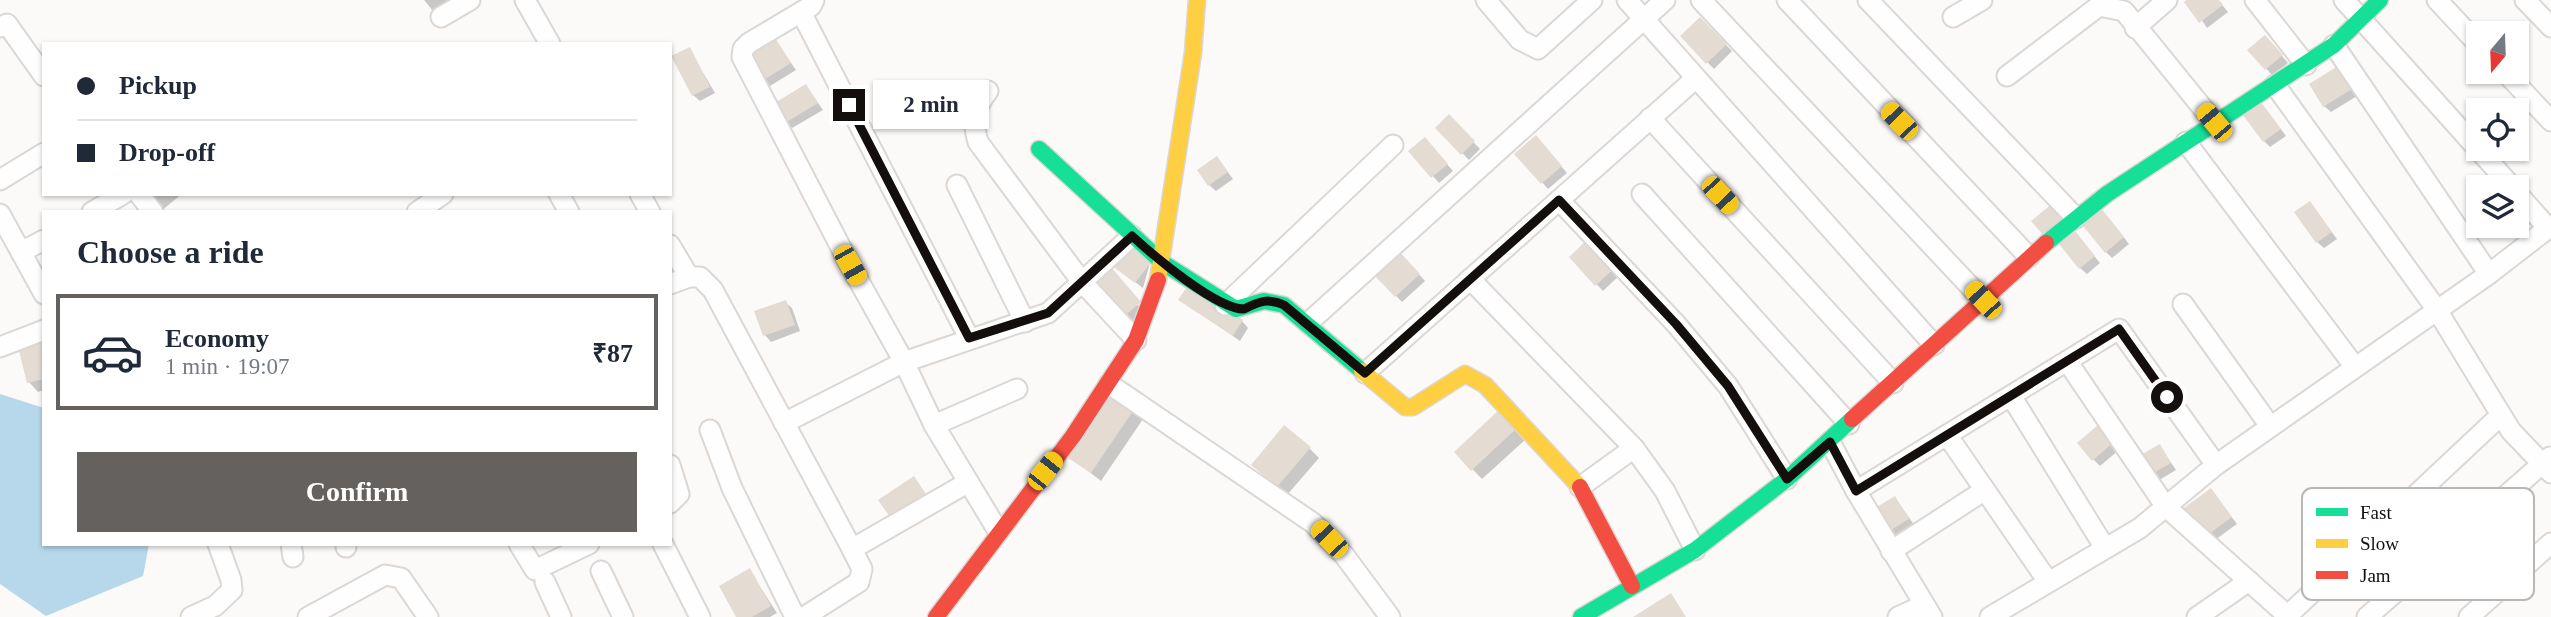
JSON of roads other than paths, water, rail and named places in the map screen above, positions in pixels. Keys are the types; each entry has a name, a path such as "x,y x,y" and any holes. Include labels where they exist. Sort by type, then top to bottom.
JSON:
{"street":[{"path":"441,18 470,0"},
{"path":"525,0 547,42"},
{"path":"936,617 998,531 1073,436 1136,341 1163,264 1193,53 1197,0"},
{"path":"1486,0 1520,40 1538,49 1591,0"},
{"path":"1627,0 1934,345"},
{"path":"1308,323 1665,0"},
{"path":"1701,0 1983,300"},
{"path":"1787,0 2029,257"},
{"path":"1868,0 2076,218"},
{"path":"1953,16 1982,0"},
{"path":"2135,28 2167,0"},
{"path":"2255,0 2306,65"},
{"path":"2344,0 2501,175"},
{"path":"1581,617 1695,550 1787,479 2029,257 2076,218 2214,122 2306,65 2334,44 2380,0"},
{"path":"2437,0 2466,31"},
{"path":"2525,0 2551,27"},
{"path":"969,338 807,6 749,43 743,49 742,57 850,265 904,362 934,425 998,531"},
{"path":"2007,76 2099,6 2124,11 2135,28 2214,122"},
{"path":"2,23 42,73"},
{"path":"2334,44 2489,274"},
{"path":"1365,373 1696,78"},
{"path":"2516,84 2551,121"},
{"path":"2275,85 2437,310 2501,415 2548,464 2520,488"},
{"path":"988,91 978,104 973,124 978,142 1082,282 1136,341"},
{"path":"1650,118 1893,383"},
{"path":"2186,142 2355,367"},
{"path":"1225,305 1392,145"},
{"path":"1040,149 1163,264 1225,305 1244,309 1261,301 1272,300 1308,323 1399,404 1411,409 1465,374 1485,385 1580,487 1632,586"},
{"path":"0,180 42,154"},
{"path":"957,185 1025,322"},
{"path":"1643,194 1849,424"},
{"path":"95,210 120,196"},
{"path":"141,196 151,210"},
{"path":"420,210 440,196"},
{"path":"1559,200 1676,324 1728,386 1787,479"},
{"path":"1990,617 2047,580 2140,528 2216,465 2489,274 2550,227 2529,205"},
{"path":"0,214 42,290"},
{"path":"784,423 904,362 1048,313 1132,236"},
{"path":"22,252 42,241"},
{"path":"672,249 689,277"},
{"path":"672,283 689,277 700,277 713,290 862,569 859,582 803,617"},
{"path":"1470,279 1634,448 1665,491 1695,550"},
{"path":"2183,304 2270,426"},
{"path":"1856,491 2119,329 2216,465"},
{"path":"0,347 42,331"},
{"path":"2067,361 2166,507 2287,617 2305,600"},
{"path":"1109,384 1313,523 1344,555 1390,617"},
{"path":"934,425 1017,389"},
{"path":"2011,396 2105,548"},
{"path":"2424,488 2501,415"},
{"path":"710,430 732,488 795,617"},
{"path":"1947,435 2047,580"},
{"path":"1830,442 1928,611 1898,617"},
{"path":"1580,487 1634,448"},
{"path":"672,471 679,494 672,501"},
{"path":"852,549 967,483"},
{"path":"1891,551 1985,489"},
{"path":"2534,558 2551,543"},
{"path":"191,617 215,606 232,590 219,546"},
{"path":"520,546 535,570 558,551 580,546"},
{"path":"664,546 700,617"},
{"path":"601,571 623,617"},
{"path":"308,617 385,575 401,578 428,617"},
{"path":"2197,617 2249,581"},
{"path":"545,582 561,617"},
{"path":"2367,617 2387,600"},
{"path":"2469,617 2488,600"}],"water":[{"path":"0,394 42,407 42,546 149,546 143,576 46,616 0,584"}]}
